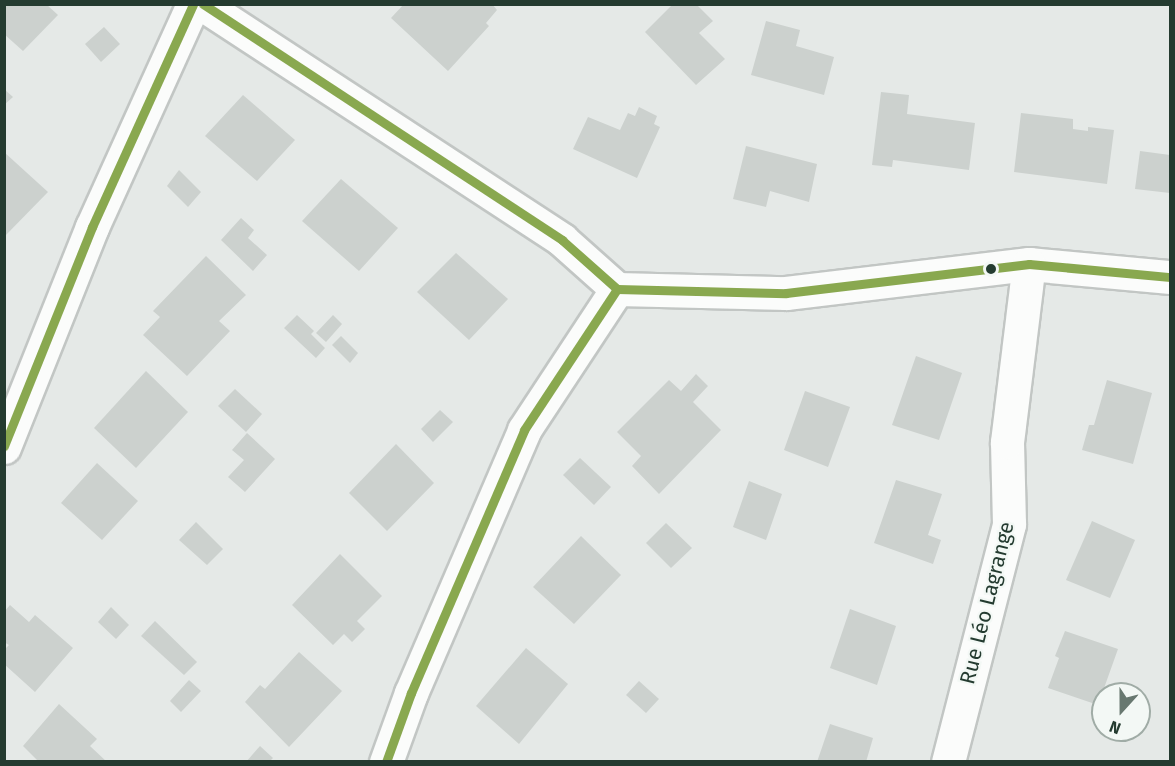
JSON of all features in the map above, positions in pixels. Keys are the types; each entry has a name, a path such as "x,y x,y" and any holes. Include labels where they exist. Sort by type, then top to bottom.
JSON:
{"street":[{"path":"4,447 92,227 193,4"},
{"path":"202,4 562,240 617,289 786,293 1029,264 1170,277"},
{"name":"Rue Léo Lagrange","path":"948,762 1010,524 1007,442 1029,264"},
{"path":"386,762 411,693 524,430 617,289"}],"building":[{"path":"4,4 46,4 58,15 23,51 4,34"},
{"path":"404,4 492,4 497,10 486,23 489,26 448,71 391,18"},
{"path":"673,4 696,4 713,21 699,33 725,59 696,85 645,32"},
{"path":"766,21 800,30 796,46 834,57 824,95 751,75"},
{"path":"104,27 120,44 101,62 85,44"},
{"path":"4,89 13,97 4,105"},
{"path":"881,92 909,95 907,114 975,123 969,170 893,160 892,167 872,165"},
{"path":"243,95 295,140 257,181 205,136"},
{"path":"639,107 657,116 654,124 660,127 637,178 573,149 588,117 620,130 628,113 635,116"},
{"path":"1021,113 1073,119 1073,129 1088,131 1088,127 1114,130 1107,184 1014,172"},
{"path":"746,146 817,164 809,202 770,191 766,207 733,199"},
{"path":"1140,151 1170,155 1170,193 1135,189"},
{"path":"4,152 48,192 4,237"},
{"path":"179,170 201,192 188,207 167,186"},
{"path":"341,179 398,228 359,271 302,221"},
{"path":"241,218 254,230 248,238 267,255 253,271 221,240"},
{"path":"456,253 508,299 469,340 417,292"},
{"path":"206,256 246,295 219,321 230,331 187,376 143,335 160,317 153,311"},
{"path":"297,315 314,331 311,334 325,348 316,358 284,328"},
{"path":"333,315 342,324 326,342 316,333"},
{"path":"341,336 358,353 350,363 332,345"},
{"path":"916,356 962,373 939,440 892,425"},
{"path":"146,371 188,412 136,468 94,428"},
{"path":"696,374 708,386 693,402 721,430 659,494 632,466 641,456 617,432 669,380 681,391"},
{"path":"1107,380 1152,393 1133,464 1082,450 1089,425 1094,425"},
{"path":"235,389 262,414 246,432 218,406"},
{"path":"805,391 850,407 828,467 784,450"},
{"path":"440,410 453,422 433,442 421,429"},
{"path":"247,433 275,459 245,492 228,477 244,460 232,450"},
{"path":"396,444 434,483 387,531 349,493"},
{"path":"580,458 611,487 594,505 563,475"},
{"path":"97,463 138,501 102,540 61,503"},
{"path":"896,480 942,494 928,535 941,540 933,564 874,543"},
{"path":"749,481 782,494 766,540 733,527"},
{"path":"1092,521 1135,540 1110,598 1066,580"},
{"path":"196,522 223,549 207,565 179,540"},
{"path":"666,523 692,548 671,568 646,543"},
{"path":"581,536 621,575 574,624 533,587"},
{"path":"340,554 382,596 357,621 365,629 352,642 344,634 333,645 292,605"},
{"path":"10,605 29,622 35,615 73,648 35,692 4,664 4,650 9,645 4,642 4,612"},
{"path":"111,607 129,625 116,639 98,622"},
{"path":"850,609 896,626 877,685 830,668"},
{"path":"155,621 197,662 184,675 141,636"},
{"path":"1065,631 1118,649 1106,682 1091,682 1091,703 1048,688 1059,658 1055,656"},
{"path":"526,648 568,684 519,744 476,706"},
{"path":"299,652 342,691 289,747 245,702 260,685 265,689"},
{"path":"189,680 201,691 181,712 170,701"},
{"path":"639,681 659,699 646,713 626,695"},
{"path":"59,704 97,739 90,746 107,762 39,762 23,746"},
{"path":"830,724 873,738 866,762 817,762"},
{"path":"260,746 273,758 269,762 246,762"}],"transit line":[{"path":"4,446 92,227 193,4"},
{"path":"203,4 562,240 617,289"},
{"path":"617,289 786,293 1029,264 1170,277"},
{"path":"386,762 411,693 524,430 617,289"}]}
